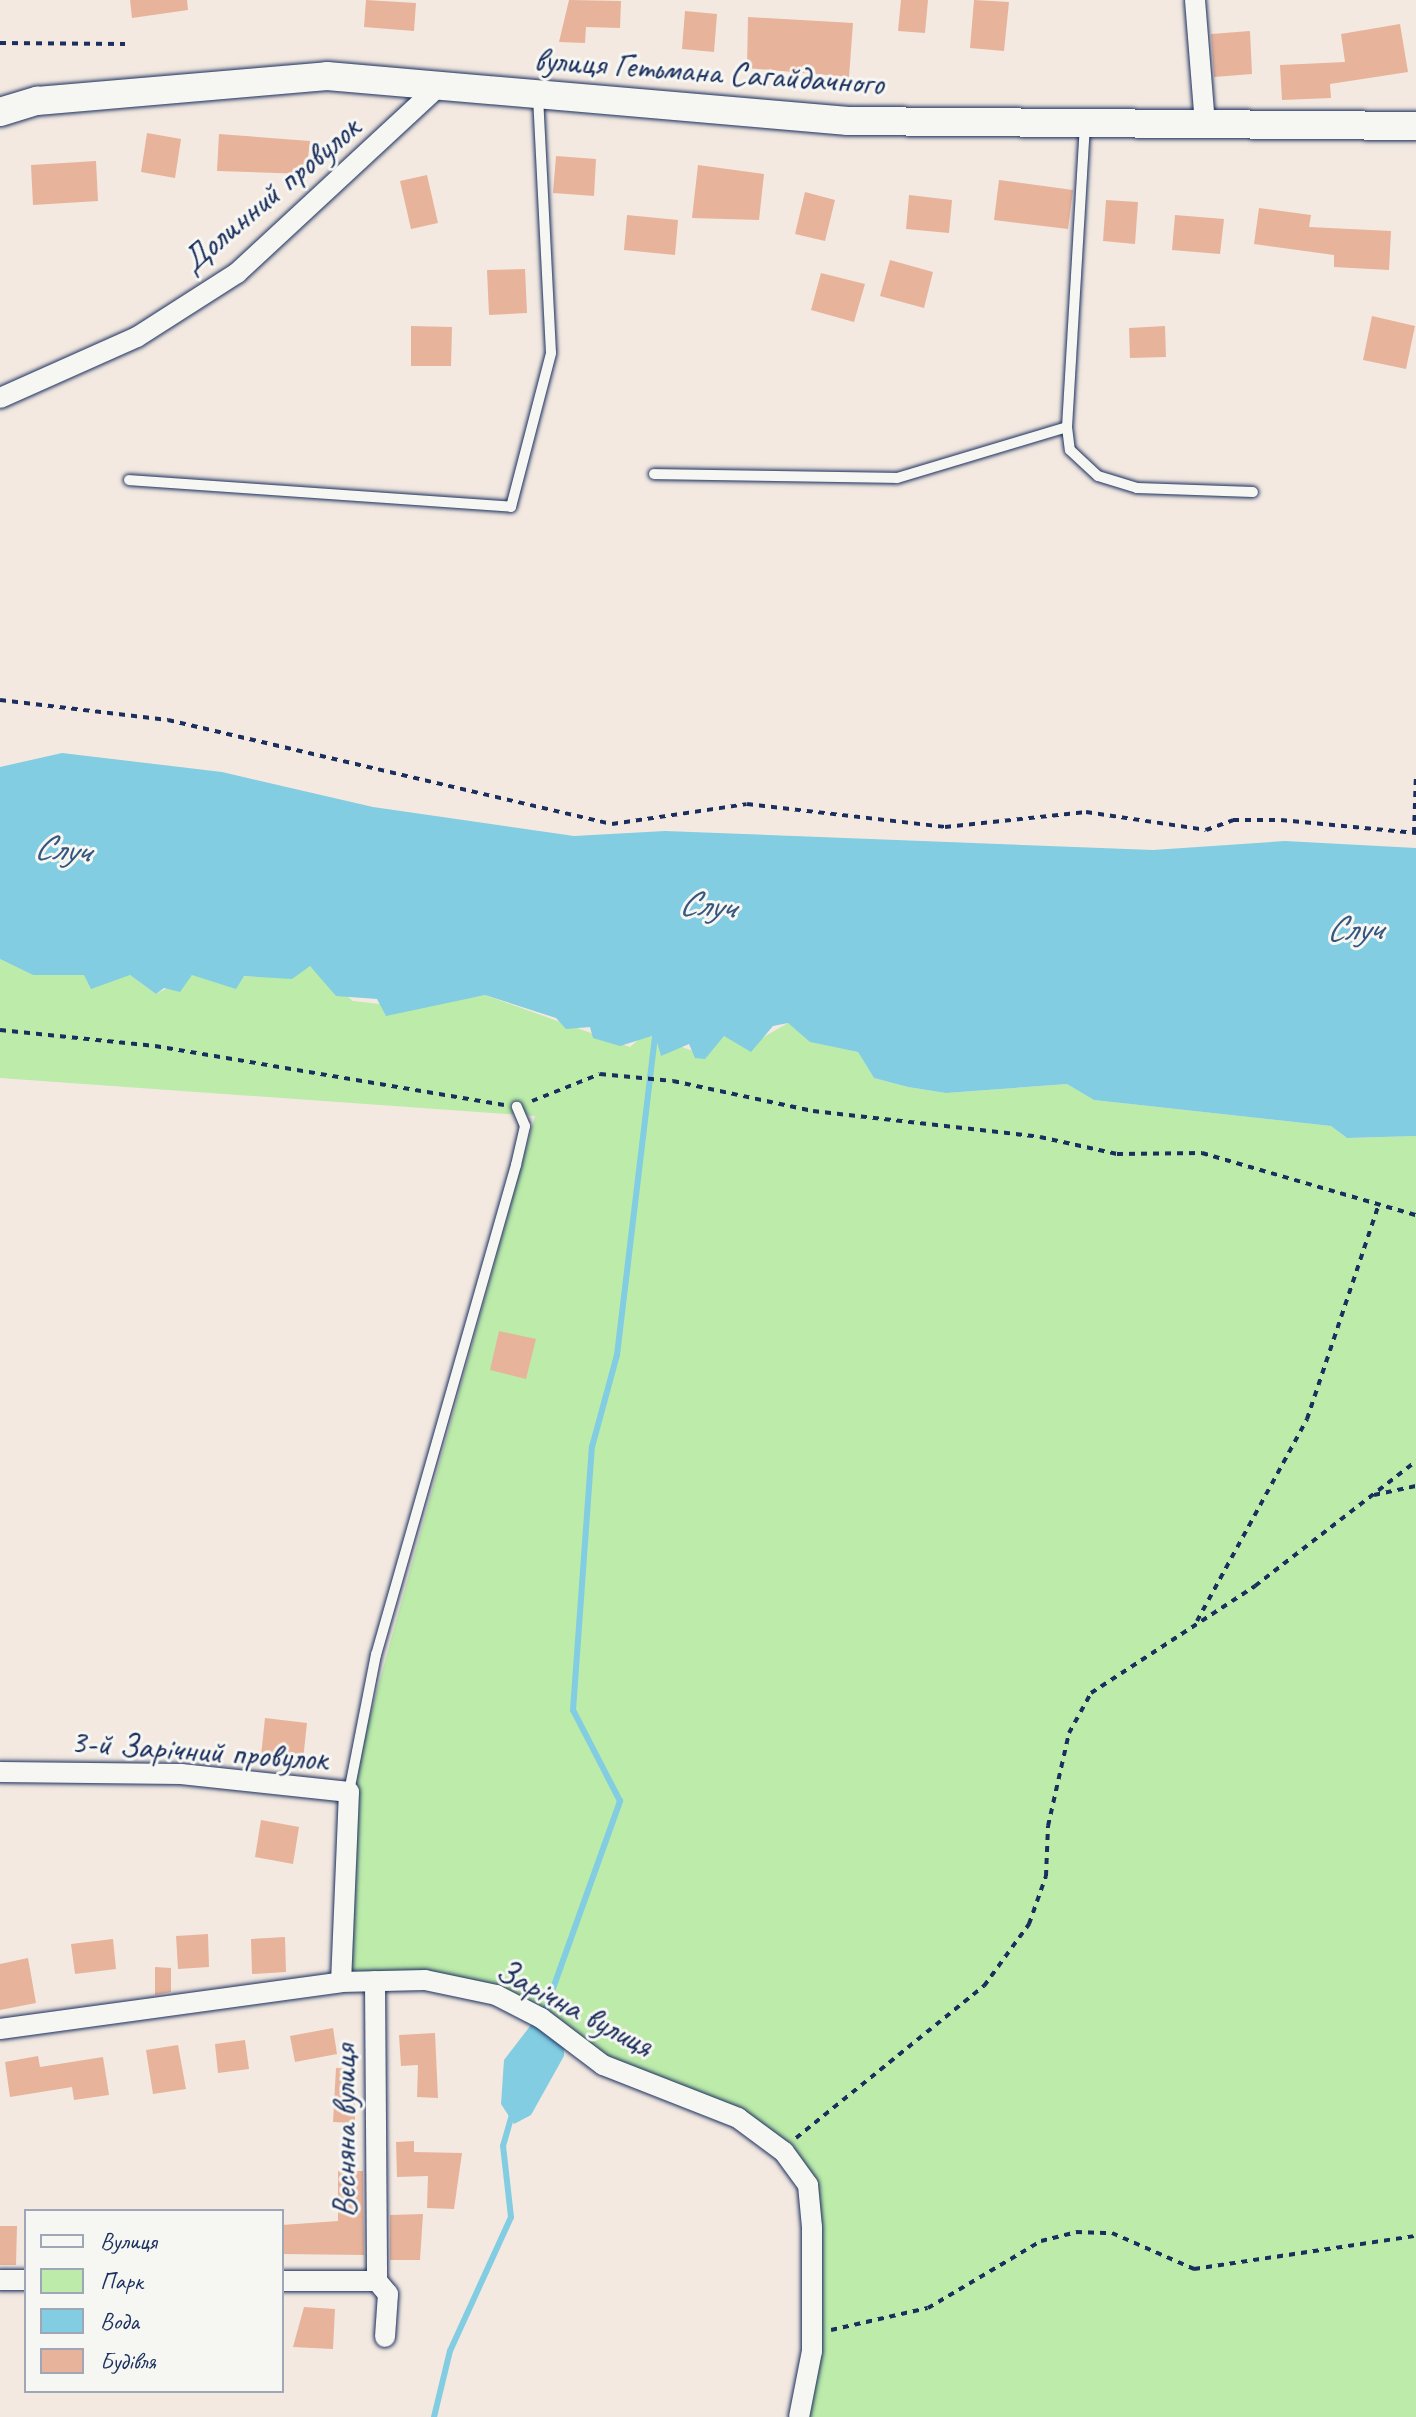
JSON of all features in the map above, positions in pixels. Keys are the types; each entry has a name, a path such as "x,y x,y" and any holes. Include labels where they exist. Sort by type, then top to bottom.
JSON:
{"main road":[{"name":"вулиця Гетьмана Сагайдачного","path":"0,112 37,101 327,76 848,121 1416,126"}],"street":[{"path":"1195,0 1205,124"},
{"name":"Долинний провулок","path":"0,398 137,337 237,273 440,85"},
{"name":"3-й Зарічний провулок","path":"0,1772 181,1774 349,1792 341,1982"},
{"name":"Весняна вулиця","path":"375,1981 377,2281 388,2294 385,2337"},
{"name":"Зарічна вулиця","path":"0,2029 341,1982 437,1981 496,1995 541,2018 603,2065 738,2118 784,2152 808,2185 813,2333 799,2417"},
{"path":"0,2280 24,2280"},
{"path":"284,2281 377,2281"}],"lane":[{"path":"129,480 511,507 551,353 538,94"},
{"path":"1085,123 1067,427 1070,450 1098,476 1137,488 1253,492"},
{"path":"654,474 897,478 1067,427"},
{"path":"349,1792 376,1655 516,1165 525,1126 517,1107"}],"path":[{"path":"0,43 125,44"},
{"path":"0,700 168,720 612,824 747,804 945,827 1086,812 1206,830 1233,820 1269,820 1415,833 1416,773"},
{"path":"0,1030 155,1046 517,1107 600,1074 673,1081 813,1111 1040,1137 1117,1154 1202,1153 1416,1215"},
{"path":"1195,1623 1307,1419 1379,1204"},
{"path":"784,2152 812,2119 856,2094 984,1986 1029,1924 1046,1876 1048,1826 1069,1733 1091,1693 1195,1623 1416,1461"},
{"path":"1372,1495 1416,1486"},
{"path":"813,2333 928,2308 1041,2241 1076,2232 1112,2233 1194,2269 1416,2236"}],"green space":[{"path":"0,959 33,975 130,975 156,994 192,975 271,977 310,966 353,1001 415,1008 485,995 630,1047 645,1034 696,1052 724,1036 755,1042 788,1023 811,1042 858,1052 874,1078 908,1087 946,1093 1067,1084 1094,1100 1331,1126 1347,1138 1416,1136 1416,2417 799,2417 812,2351 808,2185 738,2118 603,2065 496,1995 341,1982 349,1792 535,1116 0,1078"}],"water":[{"name":"Случ","path":"62,753 222,772 373,807 574,836 665,831 1153,850 1285,841 1416,848 1416,1136 1347,1138 1331,1126 1094,1100 1067,1084 946,1093 908,1087 874,1078 858,1052 810,1042 788,1023 773,1026 751,1052 724,1036 705,1059 695,1058 689,1044 661,1056 655,1035 620,1046 593,1038 590,1027 566,1029 556,1018 485,995 386,1016 377,999 336,996 310,966 292,979 244,976 236,989 192,975 180,992 164,988 156,994 130,975 91,989 84,975 33,975 0,959 0,767"},
{"path":"534,2021 564,2043 564,2056 531,2115 514,2124 501,2104 504,2060"}],"building":[{"path":"130,0 187,0 188,10 132,18"},
{"path":"366,0 416,3 414,31 364,27"},
{"path":"569,0 621,1 620,28 586,27 585,43 559,42"},
{"path":"901,0 928,0 925,33 898,31"},
{"path":"974,0 1009,2 1004,51 970,48"},
{"path":"685,11 717,14 714,52 682,49"},
{"path":"748,17 853,23 849,77 747,68"},
{"path":"1400,24 1408,72 1330,84 1331,98 1282,100 1280,65 1345,62 1341,34"},
{"path":"1250,31 1252,74 1214,77 1211,34"},
{"path":"147,133 181,139 175,178 141,172"},
{"path":"219,134 310,141 306,174 217,171"},
{"path":"556,156 596,159 594,196 553,193"},
{"path":"96,161 98,201 33,205 31,165"},
{"path":"698,165 764,174 759,220 692,218"},
{"path":"427,175 438,223 411,229 400,181"},
{"path":"999,180 1073,190 1068,229 994,220"},
{"path":"805,192 835,200 825,241 795,234"},
{"path":"909,195 952,200 949,233 906,229"},
{"path":"1106,200 1138,202 1135,244 1103,241"},
{"path":"1259,208 1311,215 1309,227 1391,231 1389,270 1334,267 1334,255 1254,244"},
{"path":"627,215 678,220 675,255 624,250"},
{"path":"1175,215 1224,219 1220,254 1172,250"},
{"path":"890,260 933,272 924,308 880,296"},
{"path":"525,269 527,313 489,315 487,270"},
{"path":"821,273 865,284 854,322 811,310"},
{"path":"1372,316 1415,326 1406,369 1363,360"},
{"path":"411,326 452,327 451,366 411,366"},
{"path":"1165,326 1166,357 1130,358 1129,328"},
{"path":"499,1331 536,1339 526,1379 490,1370"},
{"path":"265,1718 307,1723 303,1760 261,1756"},
{"path":"261,1820 299,1827 293,1864 255,1857"},
{"path":"208,1934 209,1967 178,1969 176,1936"},
{"path":"285,1937 286,1972 252,1974 251,1939"},
{"path":"113,1939 116,1969 75,1974 71,1944"},
{"path":"28,1958 36,2003 0,2010 0,1964"},
{"path":"155,1967 171,1968 171,1992 155,1995"},
{"path":"333,2028 337,2054 295,2062 290,2036"},
{"path":"435,2033 438,2098 417,2097 418,2065 401,2066 399,2035"},
{"path":"245,2040 249,2069 218,2073 215,2044"},
{"path":"178,2045 186,2089 153,2094 146,2050"},
{"path":"38,2056 40,2067 103,2057 109,2095 74,2100 72,2087 10,2097 5,2062"},
{"path":"336,2068 354,2069 355,2123 333,2122"},
{"path":"414,2141 414,2152 462,2153 454,2209 427,2208 428,2176 397,2177 396,2142"},
{"path":"338,2171 363,2171 364,2255 284,2254 284,2225 338,2221"},
{"path":"423,2214 420,2260 390,2260 390,2215"},
{"path":"0,2226 17,2226 16,2265 0,2265"},
{"path":"304,2307 335,2309 333,2349 293,2347"}],"waterway":[{"path":"546,2008 620,1801 573,1710 592,1447 617,1355 655,1035"},
{"path":"434,2417 450,2351 511,2217 503,2146 512,2114"}]}
